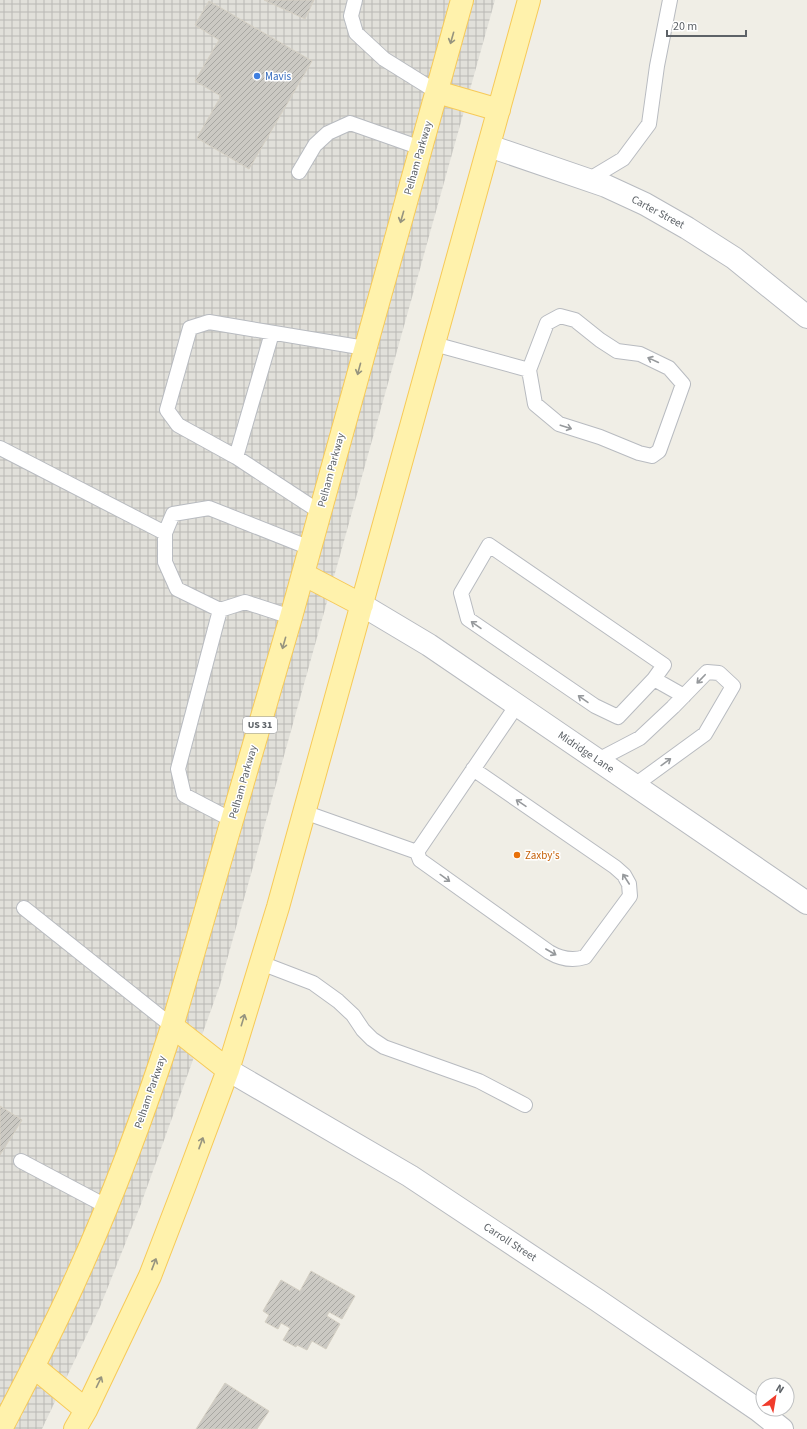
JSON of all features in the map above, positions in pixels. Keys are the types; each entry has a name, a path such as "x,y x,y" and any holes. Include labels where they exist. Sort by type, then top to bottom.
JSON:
{"main road":[{"name":"Pelham Parkway","path":"2,1429 34,1367 73,1284 129,1152 172,1026 291,617 462,0"},
{"path":"75,1429 86,1410 150,1276 228,1070 278,907 529,0"},
{"path":"437,92 499,110"},
{"path":"303,574 362,605"},
{"path":"172,1026 228,1070"},
{"path":"34,1367 86,1410"}],"street":[{"name":"Carter Street","path":"489,146 606,186 645,204 687,228 734,258 807,317"},
{"name":"Midridge Lane","path":"362,605 429,645 807,903"},
{"name":"Carroll Street","path":"228,1070 410,1176 604,1304 758,1410 782,1429"}],"lane":[{"path":"355,0 351,16 356,33 384,59 437,92"},
{"path":"588,180 623,159 649,124 657,66 670,0"},
{"path":"299,172 315,145 328,133 350,123 421,148"},
{"path":"560,316 576,320 600,340 617,350 640,354 669,368 683,384 659,451 652,456 639,453 600,437 559,424 535,404 529,370 547,323 560,316"},
{"path":"320,512 236,457 178,425 167,410 190,328 208,322 365,348"},
{"path":"236,457 272,333"},
{"path":"434,344 529,370"},
{"path":"0,448 165,533"},
{"path":"291,617 245,602 220,610 177,589 165,562 165,533 173,514 209,508 310,548"},
{"path":"489,545 664,665 654,679 618,717 595,706 468,619 461,593 489,545"},
{"path":"220,610 178,769 184,795 232,820"},
{"path":"598,760 640,738 707,672 719,673 733,686 705,734 635,785"},
{"path":"654,679 684,696"},
{"path":"417,852 517,705"},
{"path":"304,812 417,852 420,860 510,925 555,955 577,960 585,957 630,896 629,884 624,875 615,867 473,769"},
{"path":"24,908 172,1026"},
{"path":"260,963 313,983 338,1001 363,1030 372,1039 384,1047 479,1081 525,1105"},
{"path":"21,1161 106,1206"}],"shaded area":[{"path":"0,0 495,0 220,985 141,1204 100,1307 42,1429 0,1429"}],"building":[{"path":"264,0 314,0 305,19"},
{"path":"209,1 312,61 249,169 197,138 221,96 195,81 219,40 195,25"},
{"path":"0,1106 22,1120 0,1155"},
{"path":"311,1271 355,1296 342,1319 329,1312 327,1316 340,1324 326,1349 312,1341 307,1350 297,1345 296,1347 283,1340 290,1328 281,1323 278,1329 265,1322 269,1315 263,1311 281,1280 300,1291"},
{"path":"225,1383 269,1411 257,1429 196,1429"}],"place":[{"name":"Mavis","path":"257,76"},
{"name":"Zaxby's","path":"517,855"}]}
